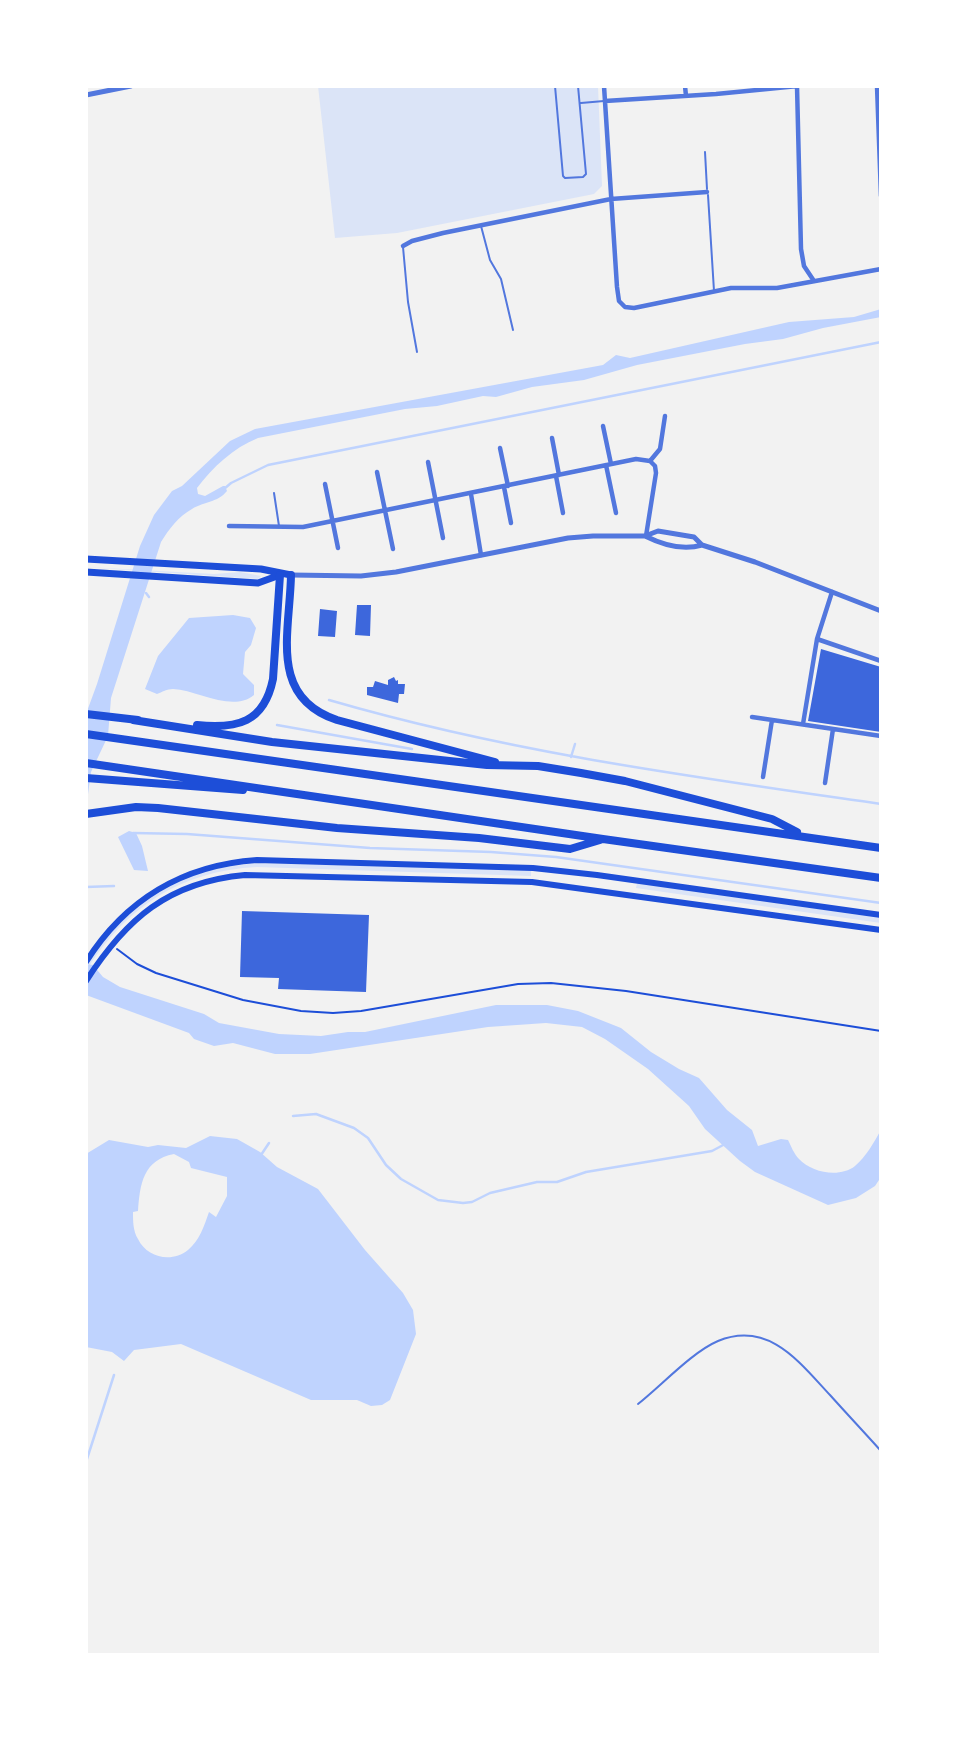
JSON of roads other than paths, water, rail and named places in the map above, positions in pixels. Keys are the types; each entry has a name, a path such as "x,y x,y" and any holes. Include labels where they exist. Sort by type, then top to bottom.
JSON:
{"highway":[{"path":"86,559 261,569 280,575 291,575 287,661 295,690 305,704 319,714 337,720 501,764"},
{"path":"86,572 258,583 280,575"},
{"path":"133,720 223,726 248,720 261,710 270,695 273,679 280,575"},
{"path":"86,714 272,742 437,761 538,766 625,781 772,819 802,835"},
{"path":"86,734 881,848"},
{"path":"86,763 881,878"},
{"path":"86,778 319,796"},
{"path":"86,814 136,807 337,828 479,838 569,849 603,839"}],"main road":[{"path":"86,962 113,926 141,900 167,883 204,868 257,860 543,869 881,915"},
{"path":"423,864 423,878"},
{"path":"86,981 120,933 152,906 173,894 208,881 256,874 543,883 881,930"},
{"path":"719,907 721,892"}],"street":[{"path":"86,95 131,86"},
{"path":"604,86 619,301 625,307 634,308 731,288 777,288 881,269"},
{"path":"685,86 686,96"},
{"path":"605,101 797,86 801,249 804,267 814,281"},
{"path":"877,86 881,196"},
{"path":"403,246 412,241 481,225 611,199 707,192"},
{"path":"650,461 660,450 665,416"},
{"path":"603,426 616,513"},
{"path":"552,438 563,513"},
{"path":"500,448 512,523"},
{"path":"229,526 303,527 636,459 650,461 655,466 656,473 645,537"},
{"path":"428,461 443,538"},
{"path":"377,472 393,549"},
{"path":"325,484 338,548"},
{"path":"471,494 481,555"},
{"path":"645,537 658,531 694,537 702,545 745,558 881,611"},
{"path":"291,575 369,575 397,572 568,538 593,536 645,537 668,545 691,548 702,545"},
{"path":"803,724 817,639 832,592"},
{"path":"817,639 881,661"},
{"path":"752,717 881,736"},
{"path":"763,777 772,720"},
{"path":"825,783 833,729"}],"lane":[{"path":"555,86 565,178 583,177 586,174 578,86"},
{"path":"579,103 605,101"},
{"path":"705,152 714,292"},
{"path":"481,225 490,260 501,279 513,330"},
{"path":"403,246 408,302 417,352"},
{"path":"274,493 279,527"},
{"path":"638,1405 710,1345 729,1337 756,1337 790,1352 881,1451"}],"water":[{"path":"881,309 881,317 783,339 637,365 584,380 532,387 496,397 483,396 437,406 405,409 258,438 240,447 217,466 197,488 198,494 205,496 223,486 227,491 219,498 197,506 183,515 161,542 111,698 108,736 91,772 86,809 86,714 140,546 154,515 172,491 182,486 230,441 255,429 603,365 616,355 630,358 789,322 854,317"},
{"path":"233,615 250,618 256,628 251,645 245,652 243,674 254,685 254,695 236,702 183,690 171,689 157,694 145,689 158,656 189,618"},
{"path":"129,831 136,833 148,871 134,870 118,837"},
{"path":"86,964 93,965 103,977 120,987 204,1014 219,1023 279,1034 321,1036 365,1032 496,1005 547,1005 578,1011 621,1028 651,1052 699,1078 727,1110 752,1130 758,1146 781,1139 788,1140 797,1157 818,1171 834,1173 849,1170 863,1158 881,1130 881,1177 875,1186 856,1198 828,1205 755,1172 705,1129 689,1106 648,1069 605,1039 582,1027 546,1023 488,1027 310,1054 275,1054 233,1043 214,1046 194,1039 189,1033 86,995"},
{"path":"210,1136 237,1139 260,1152 277,1167 318,1189 365,1250 403,1293 413,1310 416,1334 390,1400 382,1405 371,1406 357,1400 311,1400 181,1344 134,1350 124,1361 112,1352 86,1347 86,1154 109,1140 148,1147 158,1145 186,1148","holes":["174,1154 189,1162 191,1168 227,1177 227,1196 216,1217 209,1212 199,1237 188,1250 168,1257 154,1254 142,1245 134,1226 133,1212 138,1211 145,1175 156,1162"]}],"waterway":[{"path":"224,489 268,465 881,342"},
{"path":"146,593 149,597"},
{"path":"329,700 397,719 534,749 672,773 881,804"},
{"path":"277,725 412,749"},
{"path":"571,757 575,744"},
{"path":"133,833 556,857 881,903"},
{"path":"86,887 114,886"},
{"path":"293,1116 316,1114 354,1128 368,1138 386,1165 401,1179 438,1200 463,1203 472,1202 490,1193 537,1182 557,1182 586,1172 712,1151 725,1144"},
{"path":"261,1155 269,1143"},
{"path":"86,1462 114,1375"}]}
